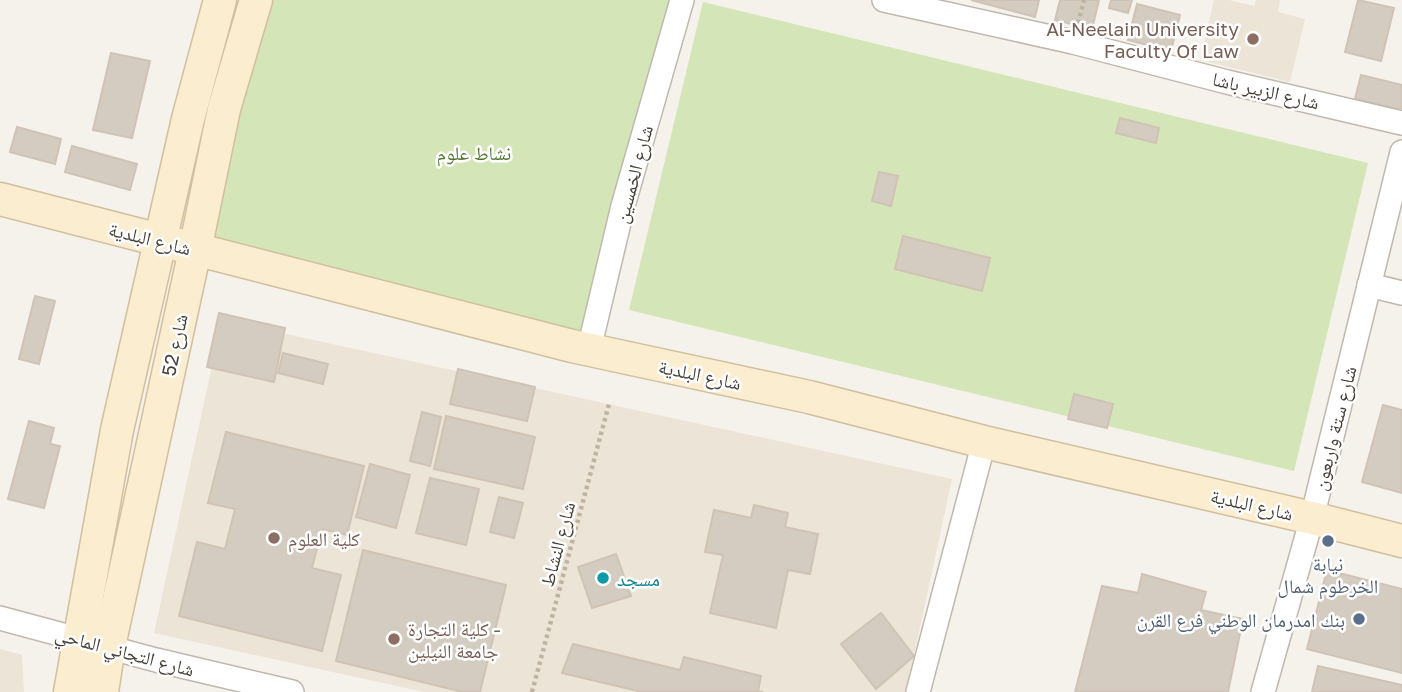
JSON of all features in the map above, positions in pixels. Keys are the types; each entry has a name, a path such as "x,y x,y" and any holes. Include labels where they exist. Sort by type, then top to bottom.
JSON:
{"street":[{"name":"شارع 52","path":"70,692 117,430 188,119 220,0"},
{"name":"شارع 52","path":"102,692 109,646 224,109 256,0"},
{"name":"شارع الخمسين","path":"589,349 623,206 682,0"},
{"name":"شارع الزبير باشا","path":"884,0 1073,42 1227,82 1402,122"},
{"name":"شارع ستة واربعون","path":"1264,692 1312,518 1402,152"},
{"name":"شارع البلدية","path":"0,199 589,349 809,397 984,442 1402,541"},
{"path":"1369,285 1402,293"},
{"path":"918,692 984,442"},
{"name":"شارع التجاني الماحي","path":"0,618 156,660 292,692"}],"path":[{"name":"شارع النشاط","path":"532,692 608,404"}],"shaded area":[{"name":"Al-Neelain University Faculty Of Law","path":"1214,0 1229,0 1254,6 1256,0 1280,0 1278,12 1305,19 1290,82 1200,60"},
{"path":"222,320 952,479 906,692 424,692 154,633"},
{"path":"0,649 22,655 24,692 0,692"}],"green space":[{"name":"نشاط علوم","path":"273,0 678,0 580,342 204,236"},
{"path":"703,2 1368,163 1294,471 629,310"}],"building":[{"path":"971,0 1039,0 1035,17"},
{"path":"1060,0 1099,0 1092,29 1055,20"},
{"path":"1111,0 1132,0 1128,13 1109,8"},
{"path":"1358,0 1394,8 1381,61 1345,52"},
{"path":"1137,4 1180,15 1171,51 1128,40"},
{"path":"111,53 150,61 132,138 93,130"},
{"path":"1361,75 1402,85 1402,110 1355,99"},
{"path":"1120,118 1159,128 1156,143 1116,133"},
{"path":"17,127 61,139 55,164 10,152"},
{"path":"72,146 137,164 130,190 65,172"},
{"path":"879,172 898,176 891,206 872,201"},
{"path":"903,236 990,258 982,291 895,269"},
{"path":"35,296 55,301 39,364 19,359"},
{"path":"219,313 285,328 274,382 207,367"},
{"path":"283,353 328,364 323,384 278,373"},
{"path":"458,369 535,387 527,421 450,404"},
{"path":"1074,394 1113,404 1107,428 1068,419"},
{"path":"1383,405 1402,410 1402,493 1362,482"},
{"path":"422,412 441,417 430,466 410,461"},
{"path":"446,416 535,437 523,489 434,469"},
{"path":"29,421 54,428 50,444 60,446 44,508 8,499"},
{"name":"كلية العلوم","path":"226,432 364,466 347,535 322,529 312,568 341,575 322,651 179,616 197,542 225,549 235,509 208,503"},
{"path":"370,464 410,475 396,528 356,517"},
{"path":"430,478 479,489 466,545 416,533"},
{"path":"499,497 523,503 514,538 490,532"},
{"path":"754,505 788,513 785,527 818,534 810,574 788,570 776,628 710,613 723,555 705,552 714,510 751,518"},
{"path":"363,550 506,585 480,692 463,692 336,661"},
{"name":"مسجد","path":"616,554 631,596 592,608 578,567"},
{"name":"بنك امدرمان الوطني فرع القرن","path":"1327,570 1402,589 1402,673 1307,649"},
{"path":"1142,574 1206,592 1201,610 1243,619 1228,692 1075,692 1102,586 1138,593"},
{"path":"881,613 914,656 876,689 841,644"},
{"path":"573,644 680,670 684,657 761,676 758,691 763,692 642,692 562,673"},
{"path":"1318,666 1402,685 1402,692 1312,692"}],"place":[{"name":"Al-Neelain University Faculty Of Law","path":"1253,39"},
{"name":"كلية العلوم","path":"274,538"},
{"name":"نيابة الخرطوم شمال","path":"1328,541"},
{"name":"مسجد","path":"603,578"},
{"name":"بنك امدرمان الوطني فرع القرن","path":"1359,619"},
{"name":"كلية التجارة - جامعة النيلين","path":"394,639"}]}
